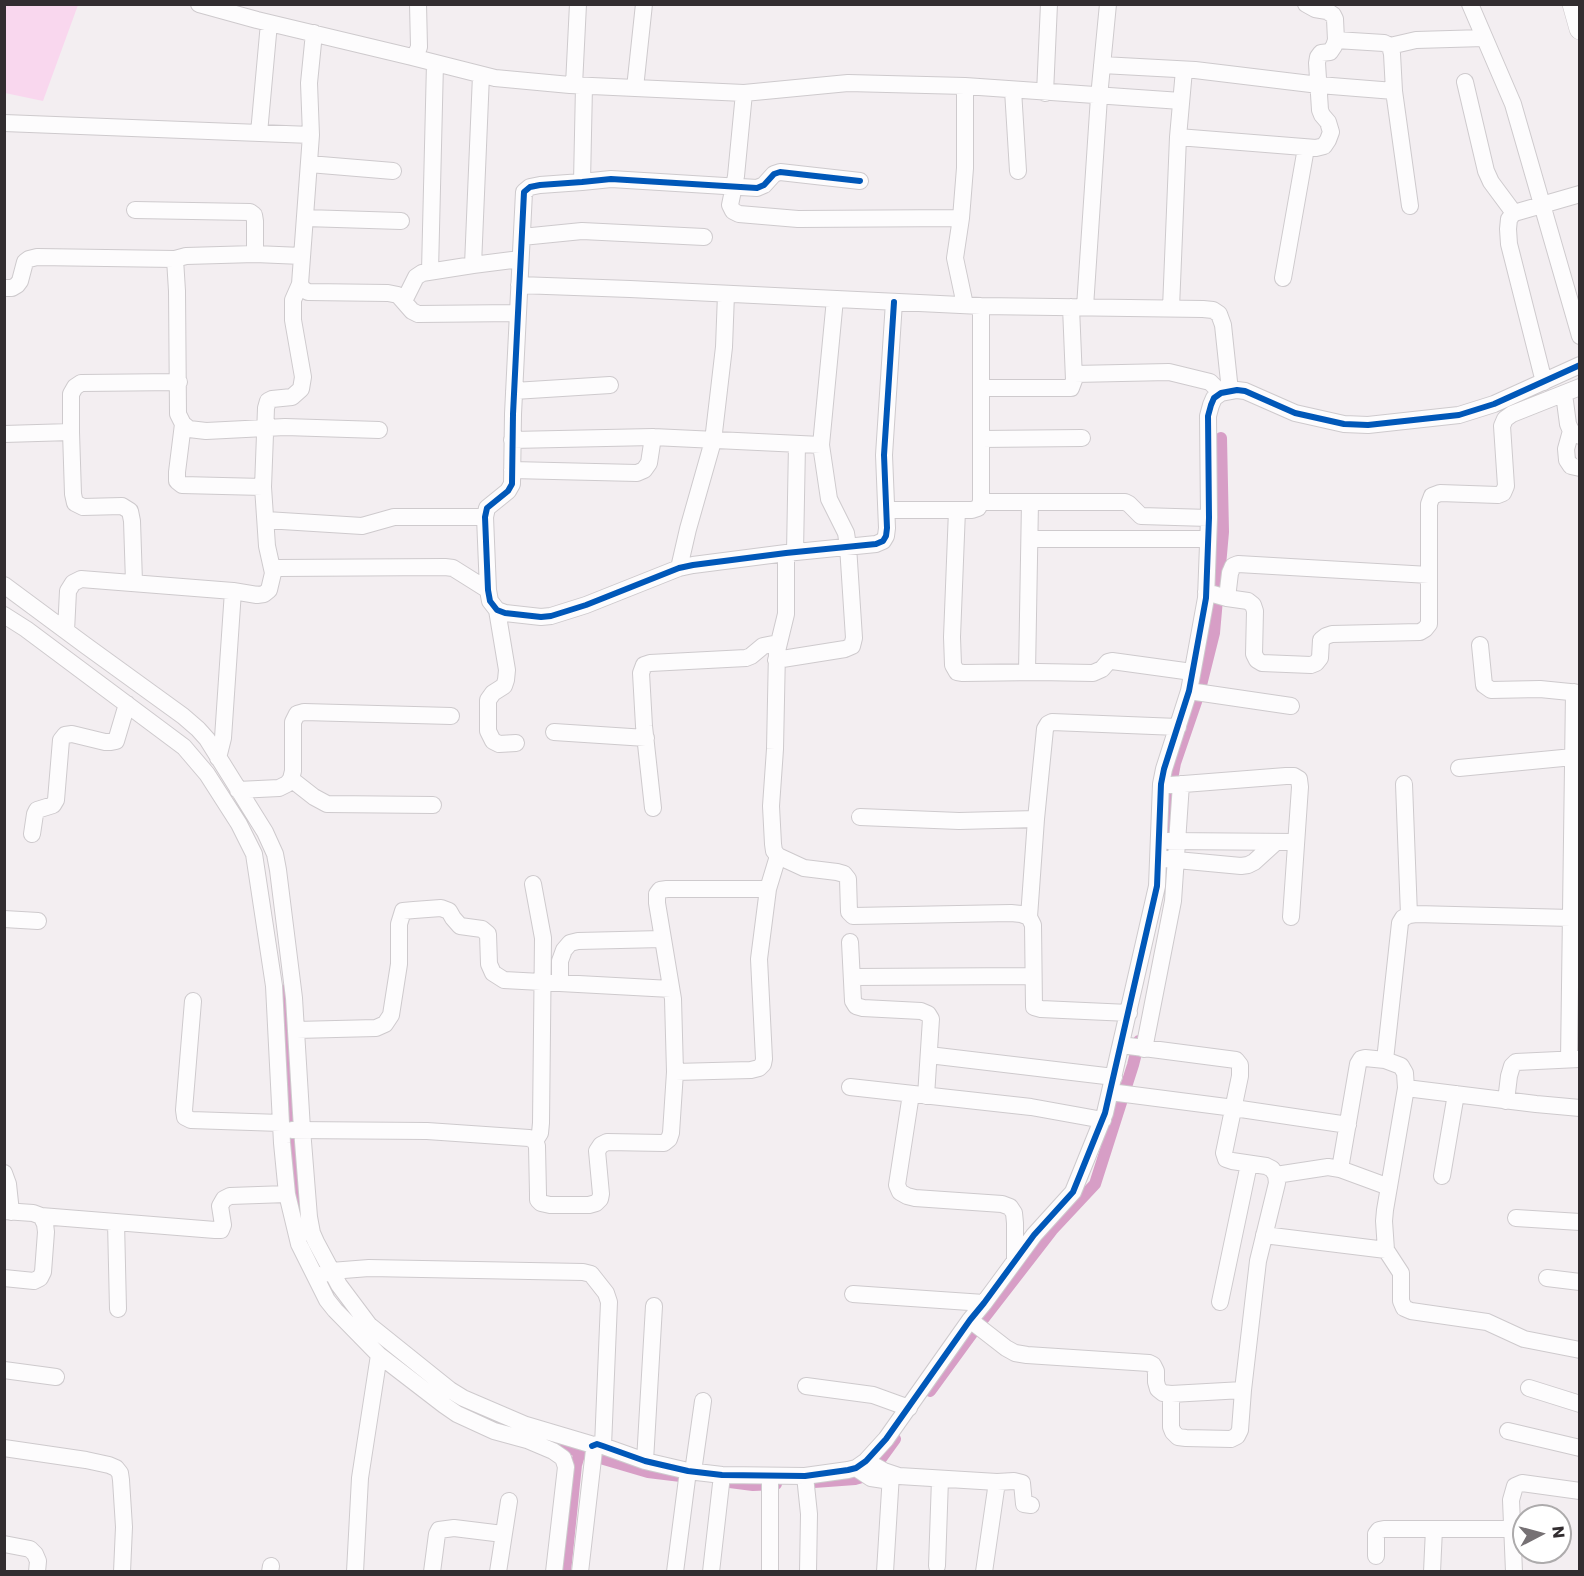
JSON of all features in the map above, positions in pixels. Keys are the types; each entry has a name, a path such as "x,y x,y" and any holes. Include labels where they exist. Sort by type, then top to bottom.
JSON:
{"main road":[{"path":"1573,4 1580,29"}],"street":[{"path":"199,4 495,78 579,86 744,93 848,83 965,86 1181,101"},
{"path":"412,57 419,47 418,4"},
{"path":"578,4 582,182"},
{"path":"635,88 644,4"},
{"path":"1045,93 1049,4"},
{"path":"981,388 1066,389 1071,388 1074,384 1078,307 1108,4"},
{"path":"1178,137 1316,148 1324,146 1331,132 1320,110 1317,63 1322,53 1329,52 1334,46 1335,19 1328,11 1315,9 1306,4"},
{"path":"1470,4 1513,104 1580,336"},
{"path":"259,133 269,23"},
{"path":"273,573 267,546 263,487 266,408 268,401 272,399 292,397 301,389 303,377 293,320 293,300 300,284 311,135 309,83 314,33"},
{"path":"1336,40 1384,43 1390,46 1416,40 1484,38"},
{"path":"1390,46 1410,206"},
{"path":"430,272 435,63"},
{"path":"1102,65 1184,70 1395,91"},
{"path":"1171,308 1178,137 1184,70"},
{"path":"473,265 481,75"},
{"path":"1465,82 1486,171 1491,182 1514,213"},
{"path":"886,510 972,510 978,508 981,502 981,388 973,306 956,258 966,168 965,86"},
{"path":"1013,90 1018,171"},
{"path":"744,93 730,205 733,211 739,214 798,219 961,218"},
{"path":"4,123 311,135"},
{"path":"1283,278 1306,147"},
{"path":"309,164 393,171"},
{"path":"860,181 780,172 774,174 758,188 611,179 540,185 530,187 524,192 514,391 512,484 508,491 487,508 485,517 490,601 504,613 551,616 586,605 679,568 790,552 876,544 882,541 886,536 887,528 884,455 894,302"},
{"path":"1544,382 1509,244 1509,219 1514,213 1580,194"},
{"path":"135,210 250,212 254,215 255,221 255,254"},
{"path":"305,218 401,221"},
{"path":"522,237 582,231 704,237"},
{"path":"4,288 17,285 24,262 38,257 175,260 186,256 255,254 302,256"},
{"path":"404,302 416,277 422,273 520,259"},
{"path":"175,260 178,414 183,424 189,429 206,431 266,428 379,430"},
{"path":"300,284 308,292 398,295 412,311 418,314 518,313"},
{"path":"519,285 973,306 1214,310 1219,314 1223,325 1225,392"},
{"path":"679,568 713,441 724,347 726,294"},
{"path":"653,808 641,673 644,665 746,658 763,646 777,652 846,650 852,646 854,638 846,533 829,499 821,446 835,299"},
{"path":"885,1572 873,1467 886,1439 976,1325 984,1303 1034,1235 1073,1192 1133,1047 1172,911 1161,784 1189,691 1206,592 1209,518 1208,416 1214,398 1225,392 1245,390 1295,412 1344,424 1368,425 1460,415 1494,404 1580,365"},
{"path":"1074,374 1168,372 1210,382 1225,392"},
{"path":"135,582 130,511 122,506 83,507 75,503 71,394 81,383 178,382"},
{"path":"514,391 610,386"},
{"path":"1206,592 1248,601 1253,605 1255,611 1254,654 1262,663 1311,665 1316,663 1320,658 1322,640 1332,634 1420,632 1429,624 1429,504 1432,496 1440,493 1498,495 1503,493 1506,486 1502,426 1505,419 1512,414 1572,390 1568,424 1575,433 1566,449 1567,460 1571,466 1580,468"},
{"path":"183,424 177,472 177,481 182,485 263,487"},
{"path":"4,434 71,432"},
{"path":"512,440 653,437 821,446"},
{"path":"512,471 636,473 644,470 649,463 653,437"},
{"path":"981,439 1082,438"},
{"path":"797,444 786,614 777,652 776,749 771,806 772,844 778,856 804,868 844,874 848,879 849,912 853,915 1011,913 1029,917"},
{"path":"981,502 1125,502 1141,516 1209,518"},
{"path":"1027,672 1030,502"},
{"path":"957,510 952,638 953,665 957,672 1093,674 1112,661 1192,672"},
{"path":"266,520 362,526 394,517 485,517"},
{"path":"1029,539 1208,539"},
{"path":"1227,598 1230,573 1233,566 1238,564 1429,575"},
{"path":"66,631 68,591 73,583 81,579 135,582 257,595 269,590 273,573 277,568 445,567 453,568 488,590"},
{"path":"4,585 198,729 265,832 279,870 296,1030 287,1194 299,1244 324,1274 339,1285 369,1325 463,1398 526,1425 590,1444 595,1451 645,1461 689,1475 721,1481 806,1482 848,1470 873,1467 899,1476 1014,1481 1022,1483 1024,1504 1031,1505"},
{"path":"218,758 223,738 233,591"},
{"path":"497,609 507,670 504,686 493,693 488,700 488,731 492,741 499,744 516,743"},
{"path":"4,615 183,747 207,774 239,824 254,854 261,896 274,986 289,1128 312,1233 334,1310 379,1355 457,1414 494,1431 527,1440 563,1458 566,1467 554,1572"},
{"path":"1480,645 1484,685 1491,690 1540,689 1577,692 1573,757 1574,1059 1516,1062 1509,1076 1506,1101"},
{"path":"1189,691 1291,706"},
{"path":"32,834 37,810 53,805 56,800 61,740 65,735 72,734 105,742 116,741 127,704"},
{"path":"238,790 279,788 291,779 293,722 297,714 304,712 450,716"},
{"path":"1129,1013 1034,1007 1033,925 1029,917 1045,729 1052,722 1178,727"},
{"path":"554,732 646,738"},
{"path":"1459,768 1573,757"},
{"path":"1161,784 1286,776 1299,779 1291,917"},
{"path":"291,779 327,804 432,805"},
{"path":"1133,1047 1129,1013 1157,886 1168,850 1181,784"},
{"path":"1404,784 1409,915"},
{"path":"860,817 958,821 1036,819"},
{"path":"1168,850 1241,866 1254,862 1276,842"},
{"path":"1168,850 1296,842"},
{"path":"675,1072 751,1071 763,1064 759,959 768,889 778,856"},
{"path":"533,884 551,983 542,1123 535,1141"},
{"path":"193,1000 185,1117 191,1120 289,1128 427,1131 529,1138 535,1141 537,1146 538,1200 550,1205 589,1205 596,1203 601,1194 597,1151 601,1145 607,1142 664,1143 669,1139 671,1133 675,1072 673,999 662,939 657,894 660,890 667,889 768,889"},
{"path":"1385,1060 1402,918 1409,915 1574,907"},
{"path":"296,1030 376,1028 385,1024 391,1015 399,964 399,924 403,911 441,908 449,911 460,926 482,929 488,934 489,964 493,973 504,980 671,989"},
{"path":"4,919 38,921"},
{"path":"551,983 564,950 570,943 662,939"},
{"path":"850,942 853,1001 856,1006 921,1011 928,1014 931,1019 929,1055 897,1185 900,1192 915,1198 1002,1204 1010,1207 1014,1213 1016,1261"},
{"path":"852,977 1033,976"},
{"path":"1133,1047 1236,1060 1240,1065 1240,1076 1224,1153 1226,1159 1272,1169 1277,1183 1258,1261 1240,1431 1231,1439 1178,1437 1171,1427 1171,1394"},
{"path":"929,1055 1117,1089 1348,1125"},
{"path":"1340,1169 1358,1064 1361,1059 1365,1058 1385,1060 1401,1066 1405,1073 1406,1088 1384,1221 1386,1250 1401,1273 1401,1301 1404,1308 1487,1322 1524,1339 1580,1350"},
{"path":"850,1087 1031,1107 1103,1120"},
{"path":"1406,1088 1580,1108"},
{"path":"1442,1176 1456,1094"},
{"path":"1220,1302 1249,1164"},
{"path":"1276,1175 1328,1167 1340,1169 1389,1187"},
{"path":"4,1173 8,1184 8,1211 41,1216 215,1230 221,1230 223,1225 220,1206 224,1199 230,1196 287,1194"},
{"path":"4,1278 34,1281 40,1278 43,1272 46,1232 41,1216"},
{"path":"1516,1218 1580,1222"},
{"path":"116,1222 118,1308"},
{"path":"1264,1235 1386,1250"},
{"path":"324,1274 369,1268 591,1274 606,1293 609,1302 595,1451 580,1572"},
{"path":"1547,1278 1580,1282"},
{"path":"853,1294 984,1303"},
{"path":"645,1461 654,1306"},
{"path":"976,1325 1015,1353 1149,1363 1156,1371 1158,1389 1163,1393 1243,1390"},
{"path":"355,1572 360,1478 379,1355"},
{"path":"4,1370 56,1377"},
{"path":"806,1386 873,1395 909,1408"},
{"path":"1529,1388 1580,1404"},
{"path":"675,1572 689,1475 703,1401"},
{"path":"1508,1431 1580,1448"},
{"path":"4,1448 86,1460 116,1468 121,1480 124,1527 122,1572"},
{"path":"938,1566 940,1479"},
{"path":"711,1572 721,1481"},
{"path":"806,1482 809,1514 808,1572"},
{"path":"984,1572 998,1482"},
{"path":"770,1483 770,1572"},
{"path":"1376,1556 1376,1534 1379,1530 1512,1529 1511,1500 1515,1486 1522,1483 1580,1491"},
{"path":"498,1572 509,1501"},
{"path":"432,1572 439,1530 454,1528 504,1534"},
{"path":"1432,1572 1434,1529"},
{"path":"4,1544 30,1549 38,1561 38,1572"}],"shaded area":[{"path":"5,4 78,5 43,101 5,93"}],"waterway":[{"path":"1170,832 1171,785 1175,763 1199,693 1214,633 1223,532 1221,438"},
{"path":"286,990 298,1204 305,1226"},
{"path":"930,1391 1052,1230 1095,1184 1139,1041"},
{"path":"542,1438 648,1472 681,1476"},
{"path":"814,1482 855,1479 869,1475 895,1439"},
{"path":"565,1572 576,1465 580,1452"},
{"path":"722,1481 753,1485 776,1484"}],"cycle path":[{"path":"860,181 780,172 757,188 611,179 540,185 530,187 524,192 513,414 512,484 508,491 487,508 485,517 490,601 497,610 505,613 551,616 586,605 679,568 786,553 876,544 883,541 887,528 884,455 894,302"},
{"path":"592,1446 597,1444 645,1461 688,1471 722,1475 805,1476 856,1468 866,1461 886,1439 970,1320 1034,1235 1073,1192 1105,1113 1157,886 1161,784 1189,691 1206,598 1209,518 1208,416 1214,398 1221,393 1245,391 1295,413 1344,424 1368,425 1459,415 1494,404 1580,365"}]}
